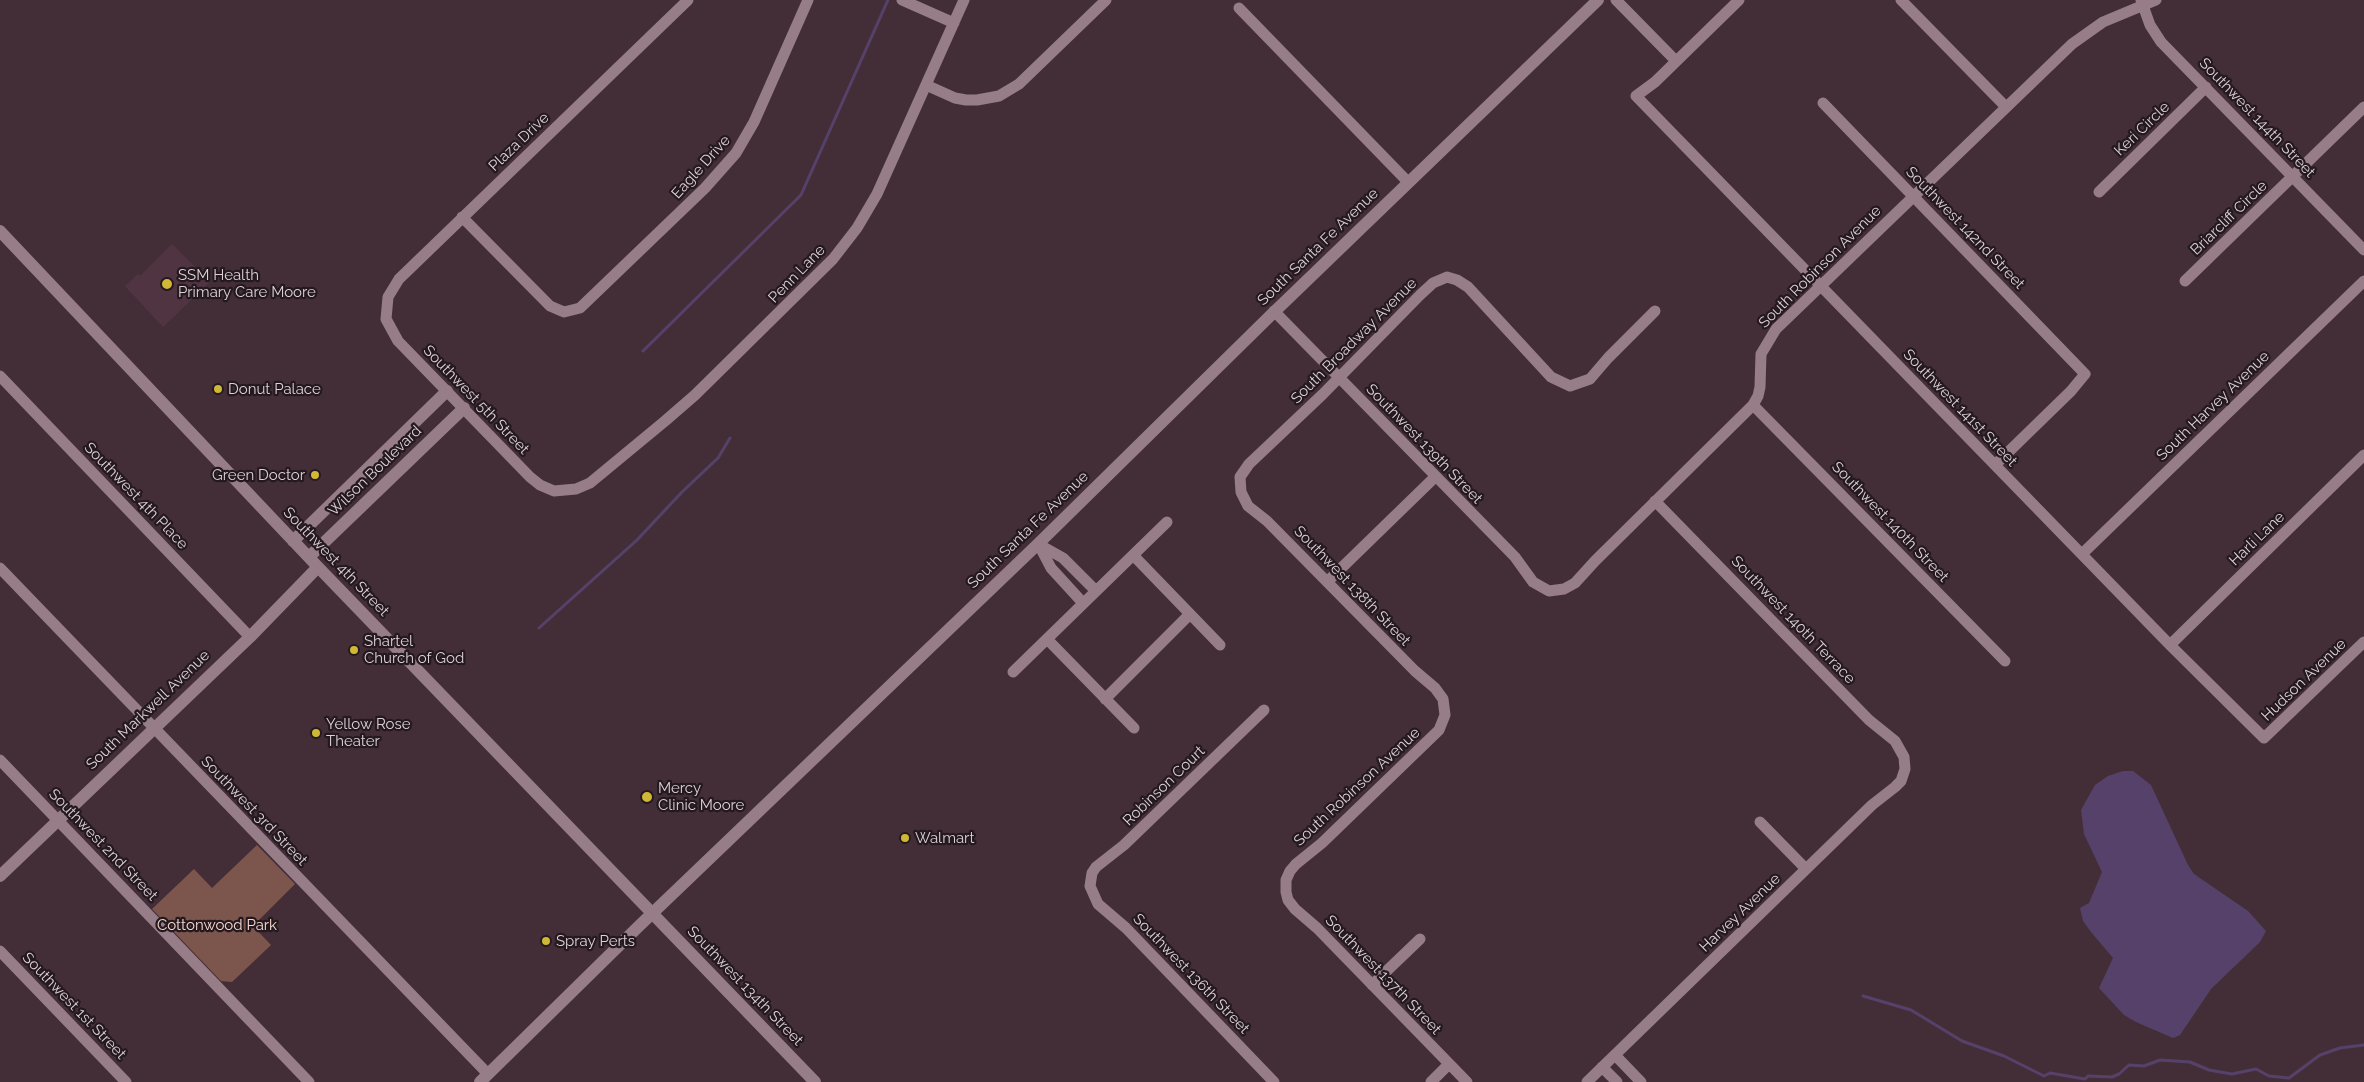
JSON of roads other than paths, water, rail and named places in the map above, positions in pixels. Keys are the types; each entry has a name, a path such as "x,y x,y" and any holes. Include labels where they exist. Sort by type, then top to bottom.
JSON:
{"main road":[{"name":"South Santa Fe Avenue","path":"484,1078 652,913 1038,544 1274,311 1598,0"},
{"name":"Southwest 4th Street","path":"0,231 318,568 652,913"},
{"name":"Wilson Boulevard","path":"293,541 447,391"},
{"name":"Wilson Boulevard","path":"309,557 464,408"},
{"name":"South Markwell Avenue","path":"0,876 153,727 250,636 318,568"},
{"name":"Southwest 134th Street","path":"652,913 815,1082"}],"street":[{"name":"Plaza Drive","path":"386,313 388,297 398,279 688,0"},
{"name":"Eagle Drive","path":"462,217 540,296 557,310 570,312 584,304 705,188 732,158 754,122 808,0"},
{"path":"902,0 954,23"},
{"name":"Penn Lane","path":"560,492 576,489 590,483 683,406 833,259 870,207 964,0"},
{"path":"926,85 955,98 966,100 999,96 1019,84 1106,0"},
{"path":"1616,0 1676,61 1739,0"},
{"path":"1901,0 2006,107"},
{"name":"South Robinson Avenue","path":"1555,591 1575,583 1654,501 1753,405 1760,387 1761,354 1769,338 1821,286 2080,36 2103,22 2142,3 2156,0"},
{"name":"Southwest 144th Street","path":"2142,3 2155,34 2364,250"},
{"path":"1240,8 1408,182"},
{"name":"Southwest 141st Street","path":"1676,61 1636,96 2170,645 2264,738"},
{"name":"Keri Circle","path":"2099,192 2206,87"},
{"name":"Southwest 142nd Street","path":"1823,103 2085,374 2071,391 1995,465"},
{"name":"Briarcliff Circle","path":"2185,281 2364,107"},
{"name":"South Broadway Avenue","path":"1240,484 1243,470 1249,464 1420,295 1433,283 1447,277 1458,280 1468,288 1551,378 1570,386 1590,379 1655,311"},
{"name":"South Harvey Avenue","path":"2082,554 2364,281"},
{"name":"Southwest 139th Street","path":"1274,311 1515,557 1534,582 1541,588 1555,591"},
{"name":"Southwest 5th Street","path":"386,313 393,335 530,478 546,489 560,492"},
{"name":"Southwest 4th Place","path":"0,376 250,636"},
{"name":"Southwest 140th Street","path":"1753,405 2005,661"},
{"name":"Harli Lane","path":"2170,645 2364,455"},
{"path":"1327,582 1435,476"},
{"name":"Southwest 138th Street","path":"1240,484 1244,500 1248,506 1267,521 1415,671 1441,694 1445,707"},
{"name":"Southwest 140th Terrace","path":"1654,501 1869,720 1895,741 1901,749 1905,762"},
{"path":"1013,672 1167,522"},
{"path":"1038,544 1063,558 1096,591"},
{"path":"1038,544 1051,568 1082,603"},
{"path":"1133,555 1220,645"},
{"name":"Southwest 3rd Street","path":"0,568 153,727 484,1078"},
{"path":"1105,699 1190,614"},
{"path":"1047,638 1134,728"},
{"name":"Hudson Avenue","path":"2264,738 2364,642"},
{"name":"South Robinson Avenue","path":"1286,886 1290,871 1296,864 1322,843 1439,730 1443,722 1445,707"},
{"name":"Robinson Court","path":"1090,886 1092,874 1096,867 1124,845 1264,710"},
{"name":"Southwest 2nd Street","path":"0,760 309,1082"},
{"name":"Harvey Avenue","path":"1586,1082 1872,805 1895,787 1904,774 1905,762"},
{"path":"1760,822 1806,869"},
{"name":"Southwest 136th Street","path":"1090,886 1098,904 1126,928 1274,1082"},
{"name":"Southwest 137th Street","path":"1286,886 1288,900 1295,909 1467,1082"},
{"path":"1372,985 1420,939"},
{"name":"Southwest 1st Street","path":"0,951 126,1082"},
{"path":"1615,1055 1641,1082"},
{"path":"1431,1082 1449,1064"},
{"path":"1602,1067 1618,1082"}],"waterway":[{"path":"643,351 801,195 888,0"},
{"path":"539,628 637,540 682,492 718,458 730,438"},
{"path":"1863,996 1911,1010 1962,1041 2004,1056 2044,1076 2050,1073 2085,1079 2088,1076 2112,1077 2119,1074 2129,1065 2144,1066 2160,1060 2190,1062 2209,1070 2232,1074 2256,1069 2269,1076 2289,1078 2320,1055 2340,1048 2364,1045"}],"place":[{"name":"SSM Health Primary Care Moore","path":"167,284"},
{"name":"Donut Palace","path":"218,389"},
{"name":"Green Doctor","path":"315,475"},
{"name":"Shartel Church of God","path":"354,650"},
{"name":"Yellow Rose Theater","path":"316,733"},
{"name":"Mercy Clinic Moore","path":"647,797"},
{"name":"Walmart","path":"905,838"},
{"name":"Spray Perts","path":"546,941"}],"park label":[{"name":"Cottonwood Park","path":"217,925"}]}
